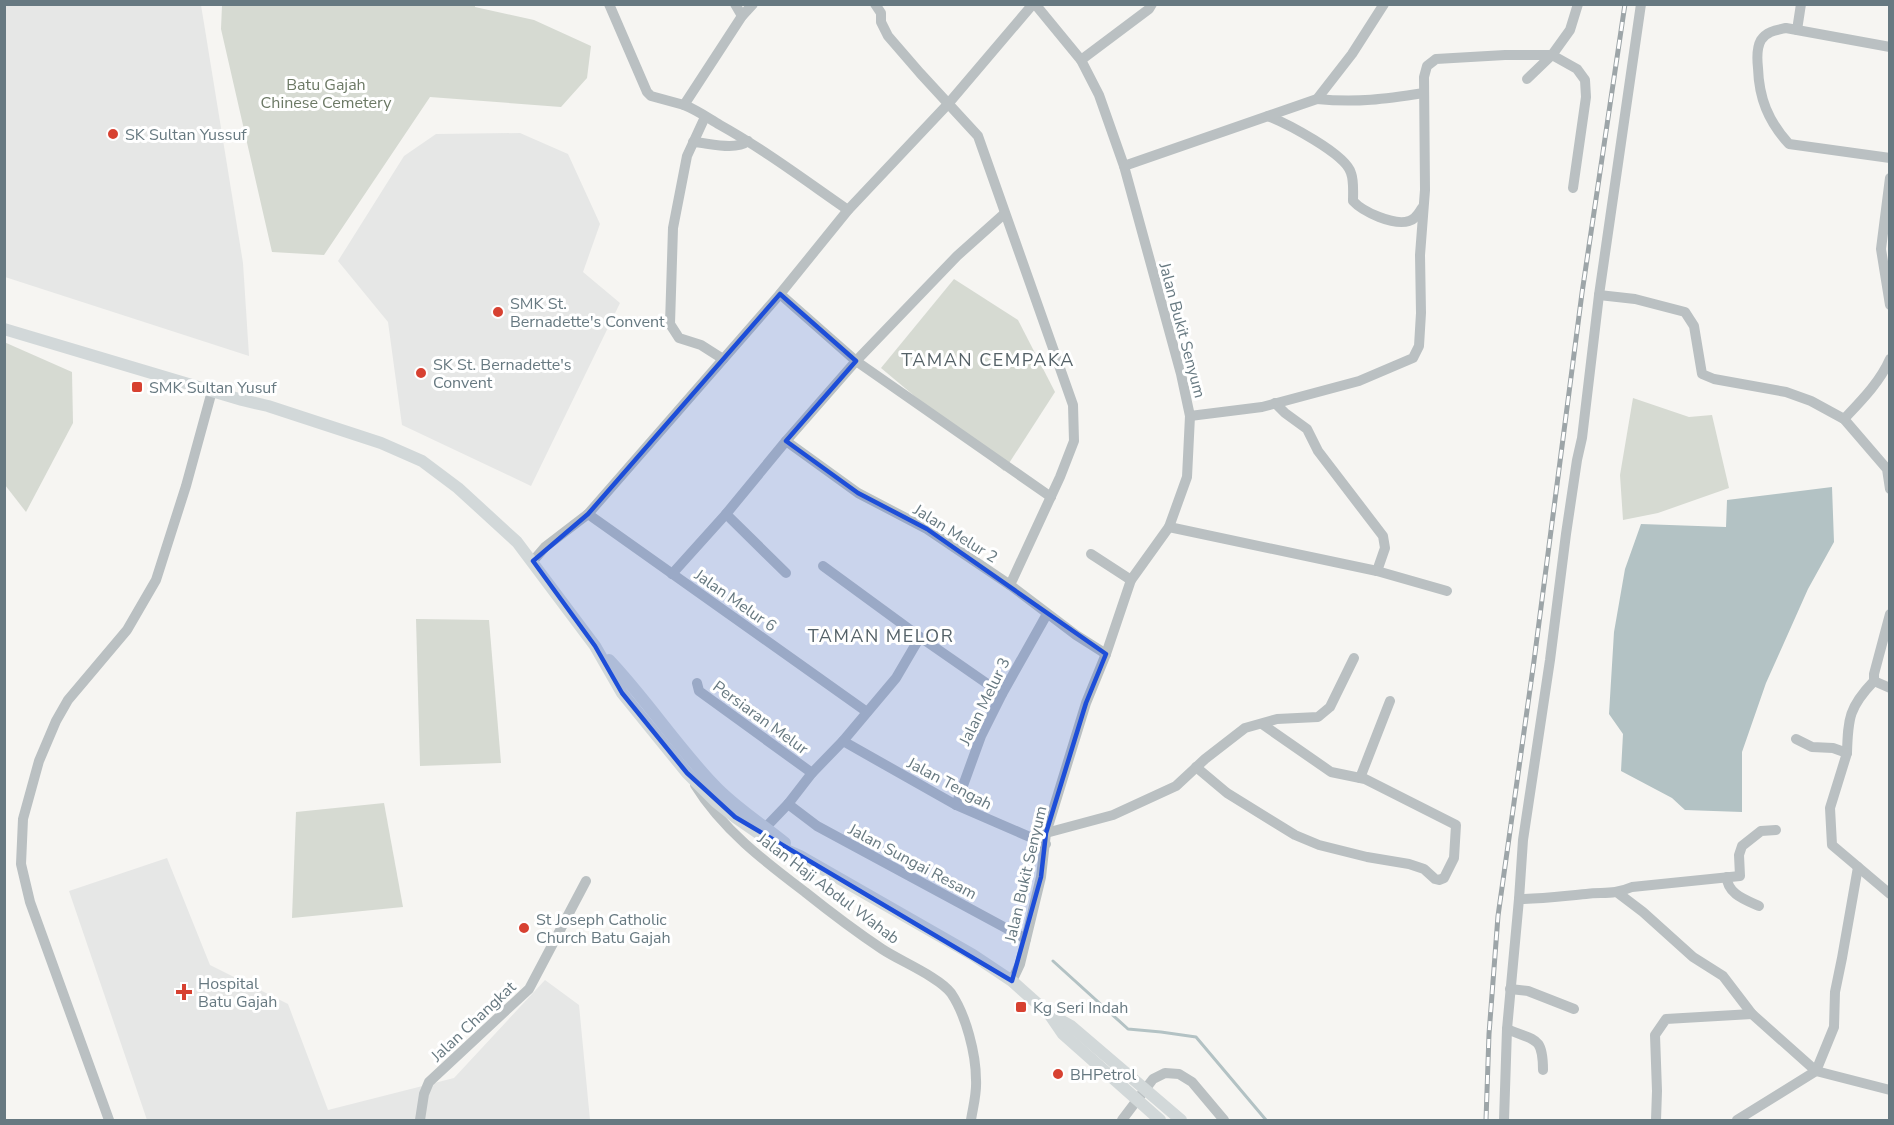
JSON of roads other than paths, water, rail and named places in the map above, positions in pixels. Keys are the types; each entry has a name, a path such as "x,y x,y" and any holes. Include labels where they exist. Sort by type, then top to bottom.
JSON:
{"main road":[{"path":"4,329 268,406 364,437 422,461 467,496 517,542 595,646 622,693 687,773 716,802 775,845 800,856 973,955 1012,981 1050,1015 1063,1034 1160,1120"},
{"path":"595,646 620,672 671,737 715,786 800,856"},
{"path":"715,786 716,802"},
{"path":"1050,1015 1071,1026 1181,1120"}],"street":[{"path":"609,4 647,92 651,96 698,111 748,141 848,210"},
{"path":"735,4 742,16"},
{"path":"684,105 742,16 753,4"},
{"path":"533,561 545,547 584,517 780,294 848,210 948,104 1034,4"},
{"name":"Jalan Bukit Senyum","path":"1012,981 1020,964 1041,877 1046,838 1086,703 1106,654 1131,580 1169,527 1187,477 1190,416 1181,374 1124,166 1099,95 1081,60 1034,4"},
{"path":"1081,60 1149,9 1152,4"},
{"path":"1317,99 1352,54 1383,4"},
{"path":"1527,79 1552,55 1570,30 1578,4"},
{"path":"1504,1120 1507,1029 1523,840 1566,534 1582,438 1599,295 1641,4"},
{"path":"1797,30 1802,4"},
{"path":"882,7 881,22 888,36 978,136 1073,405 1074,441 1010,585"},
{"path":"1890,47 1786,28 1771,31 1761,40 1757,57 1759,89 1763,104 1780,135 1789,144 1890,159"},
{"path":"1190,416 1275,403 1359,381 1413,358 1419,346 1421,313 1424,77 1427,66 1436,59 1552,55 1577,69 1585,80 1586,97 1574,188"},
{"path":"1124,166 1317,99 1347,102 1370,101 1424,93"},
{"path":"1287,108 1289,125"},
{"path":"1268,116 1289,125 1344,162 1351,172 1353,201 1361,209 1378,217 1407,222 1416,218 1424,205"},
{"path":"705,117 687,156 673,228 670,324 679,338 701,345 723,359"},
{"path":"693,142 735,146 748,141"},
{"path":"1890,178 1881,249 1890,305"},
{"path":"672,574 856,361 957,256 1005,214"},
{"path":"780,294 856,361 1051,497"},
{"path":"1599,295 1635,299 1685,312 1694,326 1702,374 1714,379 1786,392 1811,401 1844,419 1887,469 1890,489"},
{"path":"1844,419 1867,395 1890,359"},
{"path":"109,1120 30,902 21,864 23,819 39,761 56,721 68,700 127,630 156,580 186,486 212,391"},
{"path":"1275,403 1306,429 1318,451 1383,536 1385,548 1377,571"},
{"name":"Jalan Melur 2","path":"786,441 858,493 927,530 1010,585 1047,614 1106,654"},
{"path":"726,514 786,573"},
{"name":"Jalan Melur 6","path":"584,517 716,603 867,712"},
{"path":"1169,527 1377,571 1447,591"},
{"path":"1091,554 1131,580"},
{"path":"823,566 1002,694"},
{"name":"Jalan Melur 3","path":"956,805 981,736 1047,614"},
{"path":"1890,614 1874,681 1852,710 1847,753 1830,808 1832,845 1890,894"},
{"path":"766,827 896,678 920,637"},
{"path":"1046,838 1113,815 1176,786 1245,728 1277,719 1318,717 1330,707 1354,658"},
{"path":"1874,681 1890,688"},
{"name":"Persiaran Melur","path":"697,683 699,691 812,773"},
{"path":"1360,778 1390,702"},
{"path":"1196,767 1227,793 1295,835 1338,850 1409,864 1424,869 1435,879 1444,878 1454,858 1456,825 1365,779 1331,772 1262,724"},
{"path":"1796,739 1812,747 1833,748 1847,753"},
{"name":"Jalan Tengah","path":"843,741 956,805 1046,838"},
{"name":"Jalan Haji Abdul Wahab","path":"687,773 703,799 724,824 764,861 857,933 942,985 950,993 961,1012 974,1059 976,1081 972,1120"},
{"path":"716,802 724,824"},
{"name":"Jalan Sungai Resam","path":"788,804 817,826 1026,939"},
{"path":"1519,899 1551,899 1587,893 1618,892 1632,887 1740,876 1739,855 1742,846 1761,831 1776,830"},
{"path":"1737,1120 1816,1071 1834,1027 1834,992 1858,867"},
{"path":"1727,877 1727,884 1732,891 1759,906"},
{"name":"Jalan Changkat","path":"420,1120 424,1094 429,1082 529,989 586,881"},
{"path":"1618,892 1693,957 1723,976 1752,1014 1816,1071 1890,1090"},
{"path":"1510,989 1528,991 1574,1008"},
{"path":"1656,1120 1655,1035 1665,1019 1752,1014"},
{"path":"1507,1029 1535,1039 1543,1057 1543,1070"},
{"path":"1124,1120 1153,1079 1165,1073 1179,1074 1192,1082 1224,1120"}],"waterway":[{"path":"1053,961 1128,1029 1196,1037 1266,1120"}],"railway":[{"path":"1486,1120 1489,1034 1498,916 1582,293 1625,4"}],"place":[{"name":"SK Sultan Yussuf","path":"113,134"},
{"name":"SMK St. Bernadette's Convent","path":"498,312"},
{"name":"SK St. Bernadette's Convent","path":"421,373"},
{"name":"SMK Sultan Yusuf","path":"137,387"},
{"name":"St Joseph Catholic Church Batu Gajah","path":"524,928"},
{"name":"Hospital Batu Gajah","path":"184,992"},
{"name":"Kg Seri Indah","path":"1021,1007"},
{"name":"BHPetrol","path":"1058,1074"}],"district":[{"name":"TAMAN CEMPAKA","path":"988,360"},
{"name":"TAMAN MELOR","path":"881,636"}],"park label":[{"name":"Batu Gajah Chinese Cemetery","path":"326,93"}]}
